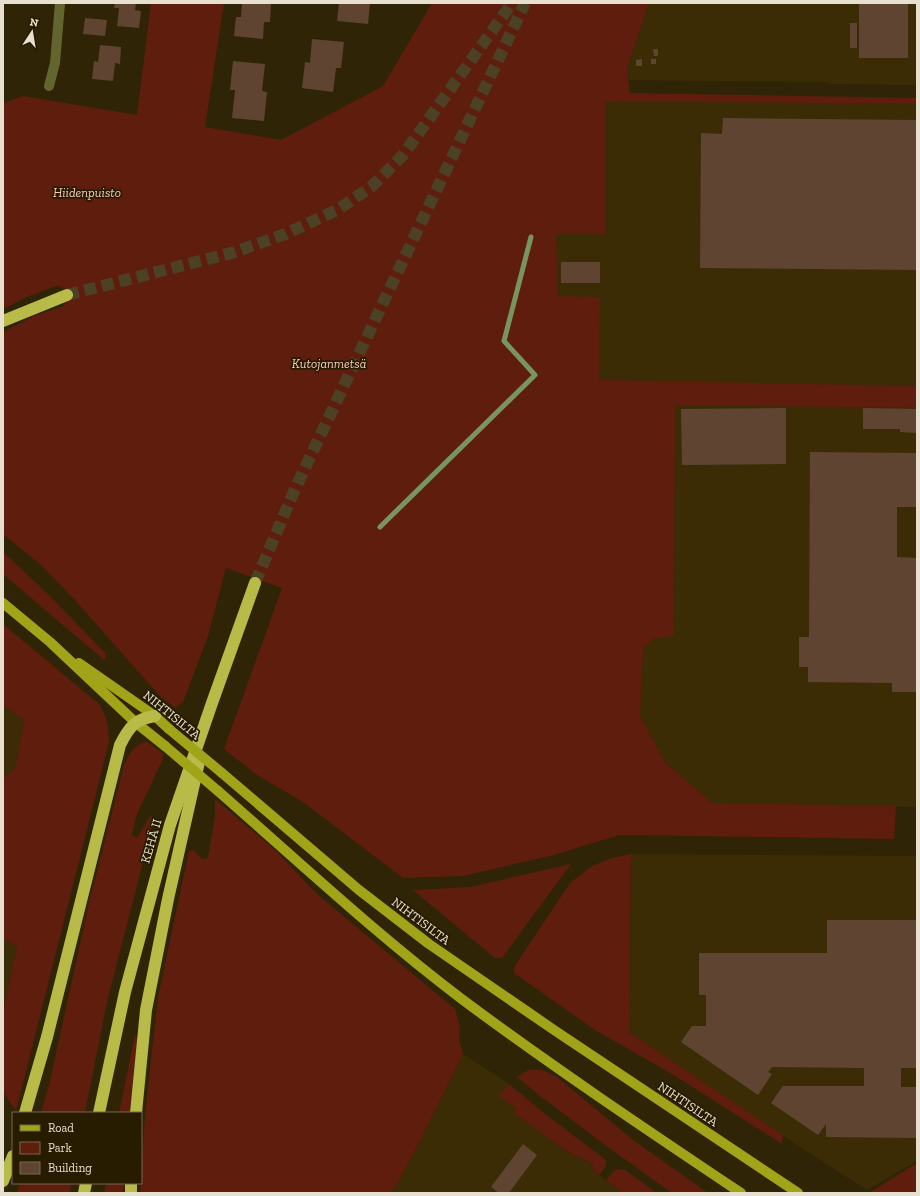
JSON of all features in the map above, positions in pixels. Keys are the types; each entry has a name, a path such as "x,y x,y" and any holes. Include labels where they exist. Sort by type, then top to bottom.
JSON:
{"highway":[{"path":"3,321 67,295"},
{"name":"KEHÄ II","path":"99,1112 125,992 170,825 255,583"},
{"path":"136,1112 146,1010 168,899 212,703"},
{"path":"25,1112 49,1030 118,752 125,734 135,722 144,718 155,716"},
{"path":"3,1182 12,1159"}],"main road":[{"name":"NIHTISILTA","path":"3,603 50,642 135,722 218,791 345,902 462,999 525,1046 741,1193"},
{"name":"NIHTISILTA","path":"50,642 155,716 359,890 429,944 561,1035 798,1193"}],"street":[{"path":"49,86 55,63 60,3"}],"shaded area":[{"path":"649,3 917,3 917,85 831,84 824,82 629,80 627,68"},
{"path":"605,101 917,102 917,386 557,380 556,234 605,233"},
{"path":"675,404 917,408 917,807 713,803 665,762 640,716 643,649 653,638 674,635"},
{"path":"3,705 24,720 17,759 13,770 3,779"},
{"path":"631,854 917,856 917,1161 867,1190 800,1147 629,1032"},
{"path":"3,939 17,946 3,1011"},
{"path":"463,1054 509,1084 500,1096 517,1109 515,1113 568,1152 592,1163 593,1170 623,1193 392,1193 419,1143"}],"green space":[{"name":"Kutojanmetsä","path":"151,3 224,3 205,127 281,140 383,86 432,3 649,3 627,68 630,93 917,98 917,104 605,101 605,234 556,234 558,296 600,297 599,380 917,386 917,408 675,405 674,636 654,638 643,649 640,716 665,762 713,803 896,806 894,839 619,835 554,855 463,876 403,878 303,802 257,775 224,749 282,588 226,568 208,636 183,702 175,708 159,695 73,598 40,564 3,534 3,332 34,316 64,306 67,299 65,289 56,286 27,297 3,309 3,103 23,96 137,115"},
{"path":"3,552 49,595 105,653 106,657 104,660 3,574"},
{"path":"3,624 99,704 107,722 109,736 109,742 16,1111 3,1092 3,1011 17,946 3,939 3,779 13,770 17,759 24,720 3,705"},
{"path":"141,743 149,743 163,754 162,761 137,814 132,835 137,838 151,815 154,819 107,1002 85,1112 41,1112 50,1081 89,903 124,765 132,750"},
{"path":"215,799 275,850 317,894 455,1009 460,1027 459,1039 463,1054 419,1143 392,1193 140,1193 141,1184 142,1184 145,1114 158,997 189,851 193,850 202,859 208,858 215,816"},
{"path":"631,854 629,1032 783,1135 782,1144 672,1074 595,1030 514,973 516,964 570,883 592,866 612,858"},
{"path":"571,864 502,958 495,958 413,890 470,887"},
{"path":"135,1035 137,1039 130,1112 119,1112"},
{"path":"528,1070 542,1070 557,1077 633,1140 708,1193 672,1193 609,1148 517,1077"},
{"path":"509,1084 545,1114 606,1160 606,1166 599,1175 593,1170 592,1163 568,1152 514,1113 517,1109 499,1096"},
{"path":"917,1163 917,1193 869,1193"},
{"path":"615,1170 625,1170 657,1193 623,1193 606,1180"},
{"path":"20,1184 71,1184 70,1193 17,1193"},
{"path":"106,1184 124,1184 123,1193 104,1193"}],"building":[{"path":"115,3 136,3 135,10 141,11 139,28 117,26 119,8 114,8"},
{"path":"242,3 271,4 270,22 264,22 263,39 234,36 236,17 241,17"},
{"path":"339,3 370,3 368,24 337,21"},
{"path":"859,3 908,3 908,58 859,58"},
{"path":"85,18 107,20 105,36 83,34"},
{"path":"850,23 857,23 857,48 850,48"},
{"path":"312,39 344,42 341,68 336,68 333,92 302,88 305,62 310,63"},
{"path":"100,45 121,47 120,64 115,63 113,81 92,79 94,61 98,62"},
{"path":"653,49 658,49 658,56 654,56"},
{"path":"642,59 642,66 636,66 636,60"},
{"path":"651,59 656,59 656,64 651,64"},
{"path":"233,61 265,64 262,91 267,92 264,121 232,118 235,90 230,90"},
{"path":"723,118 917,120 917,270 700,268 701,133 722,134"},
{"path":"561,262 600,262 600,283 561,283"},
{"path":"786,408 786,464 682,465 681,409"},
{"path":"863,408 917,409 917,433 900,432 900,429 863,429"},
{"path":"810,452 917,453 917,507 897,507 897,557 917,558 917,692 892,692 892,683 808,682 808,667 799,667 799,637 809,637"},
{"path":"827,920 917,920 917,1068 901,1068 901,1087 917,1087 917,1138 826,1137 826,1124 818,1135 771,1103 783,1086 864,1086 864,1068 772,1067 768,1072 772,1074 758,1095 681,1042 692,1026 706,1026 706,995 699,995 699,953 827,953"},
{"path":"523,1144 537,1155 509,1193 499,1193 491,1187"}],"waterway":[{"path":"380,527 535,375 504,341 531,237"}],"tunnel":[{"path":"67,295 235,252 285,234 337,210 371,187 403,155 512,3"},
{"path":"255,583 295,489 525,3"}],"park label":[{"name":"Hiidenpuisto","path":"87,192"}]}
